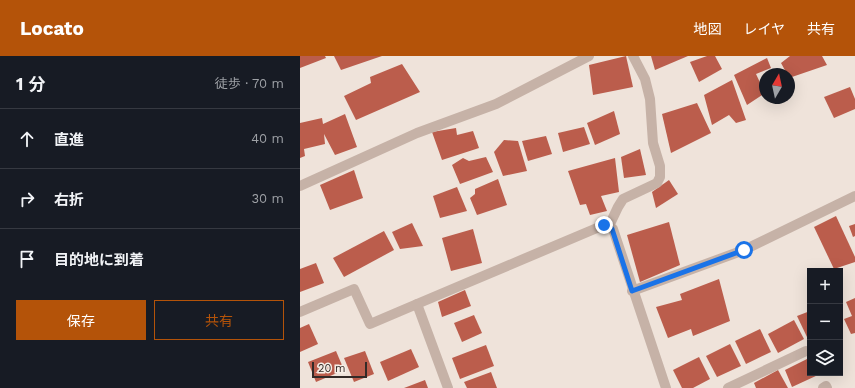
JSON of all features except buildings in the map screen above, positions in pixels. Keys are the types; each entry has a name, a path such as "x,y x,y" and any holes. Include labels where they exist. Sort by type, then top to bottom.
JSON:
{"street":[{"path":"300,186 417,133 496,104 589,56"},
{"path":"609,226 623,199 656,183 660,177 660,166 653,143 650,99 645,79 633,56"},
{"path":"632,291 744,250 855,196"},
{"path":"300,312 354,289 370,324 604,225 609,226 612,229 666,388"},
{"path":"417,304 448,388"},
{"path":"728,388 806,351"},
{"path":"823,388 826,386 827,388"}],"route":[{"path":"604,225 609,226 612,229 632,291 744,250"}]}
